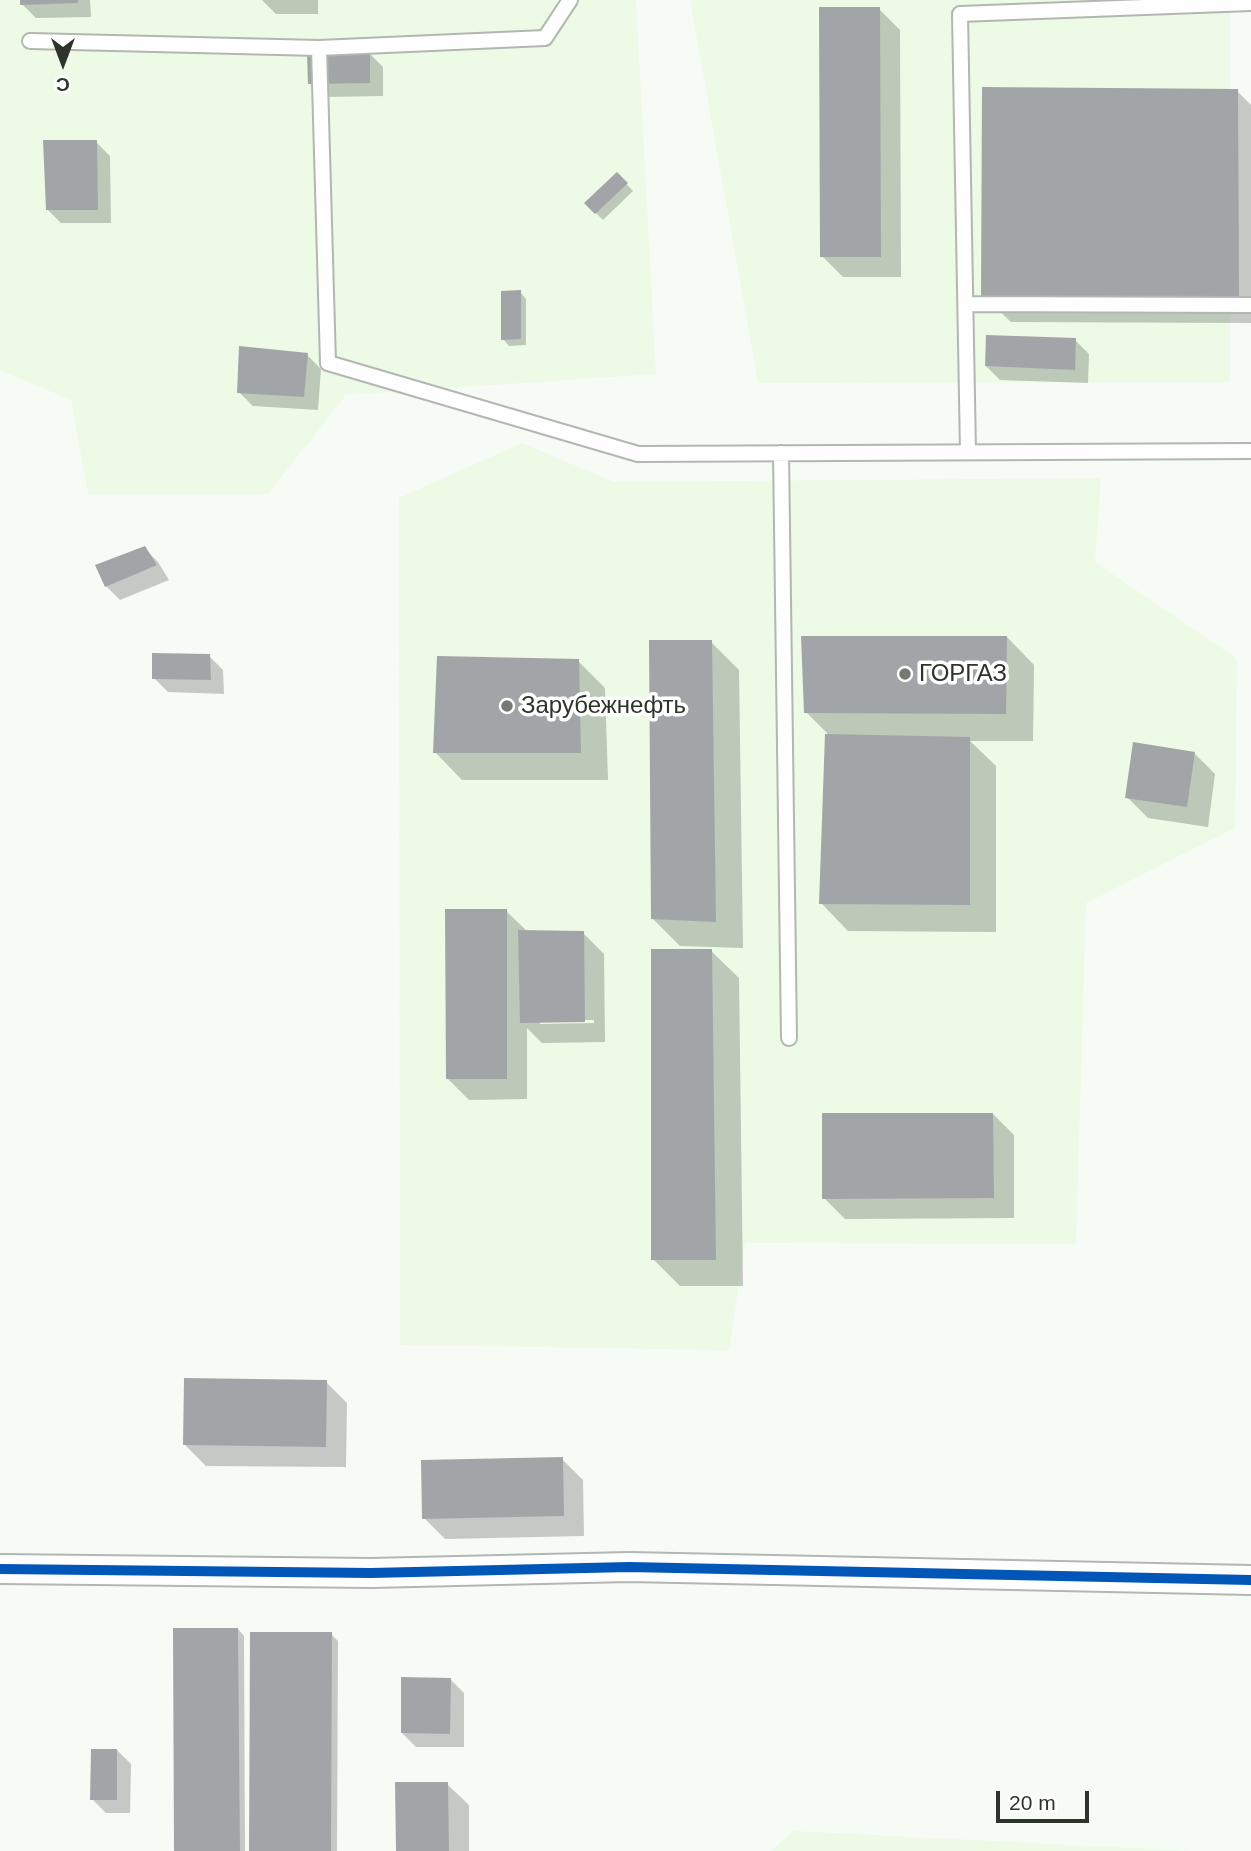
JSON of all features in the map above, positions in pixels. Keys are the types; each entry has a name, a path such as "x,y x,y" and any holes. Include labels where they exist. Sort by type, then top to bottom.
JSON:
{"street":[{"path":"0,1569 372,1573 629,1567 1251,1580"}],"lane":[{"path":"30,41 319,48 545,38 570,0"},
{"path":"968,452 960,14 1251,3"},
{"path":"319,48 328,363 638,454 1251,452"},
{"path":"966,304 1251,305"},
{"path":"781,453 789,1038"}],"shaded area":[{"path":"0,0 636,0 656,374 346,395 268,494 88,494 71,400 0,370"},
{"path":"690,0 1230,0 1230,382 758,383"},
{"path":"522,443 614,482 1101,478 1095,562 1237,659 1235,828 1086,903 1076,1244 745,1243 729,1350 400,1345 399,498"},
{"path":"793,1831 1192,1851 771,1851"}],"building":[{"path":"20,0 78,0 78,3 20,5"},
{"path":"819,7 880,7 881,257 820,257"},
{"path":"370,51 370,83 308,84 307,52"},
{"path":"982,87 1238,89 1239,296 981,296"},
{"path":"43,140 97,140 98,210 46,210"},
{"path":"617,172 628,183 595,214 584,203"},
{"path":"521,290 521,339 501,340 501,291"},
{"path":"986,335 1076,338 1075,370 985,366"},
{"path":"239,346 308,353 304,397 237,393"},
{"path":"145,546 157,565 105,587 95,565"},
{"name":"ГОРГАЗ","path":"801,636 1007,636 1006,714 804,713"},
{"path":"649,640 712,640 716,922 651,919"},
{"path":"152,653 210,654 211,680 152,679"},
{"name":"Зарубежнефть","path":"437,656 579,659 581,753 433,753"},
{"path":"825,734 970,737 970,905 819,904"},
{"path":"1133,742 1195,752 1187,807 1125,798"},
{"path":"445,909 507,909 507,1079 446,1079"},
{"path":"518,930 584,931 585,1022 520,1023"},
{"path":"651,949 712,949 716,1260 651,1260"},
{"path":"822,1113 993,1113 994,1198 822,1199"},
{"path":"184,1378 327,1380 326,1447 183,1445"},
{"path":"563,1457 564,1516 422,1519 421,1460"},
{"path":"173,1628 238,1628 240,1851 174,1851"},
{"path":"250,1632 332,1632 331,1851 249,1851"},
{"path":"401,1677 451,1678 450,1734 401,1733"},
{"path":"91,1749 117,1749 117,1800 90,1800"},
{"path":"395,1782 448,1782 449,1851 396,1851"}],"cycle path":[{"path":"0,1569 371,1573 629,1567 1251,1580"}],"place":[{"name":"ГОРГАЗ","path":"905,674"},
{"name":"Зарубежнефть","path":"507,706"}]}
